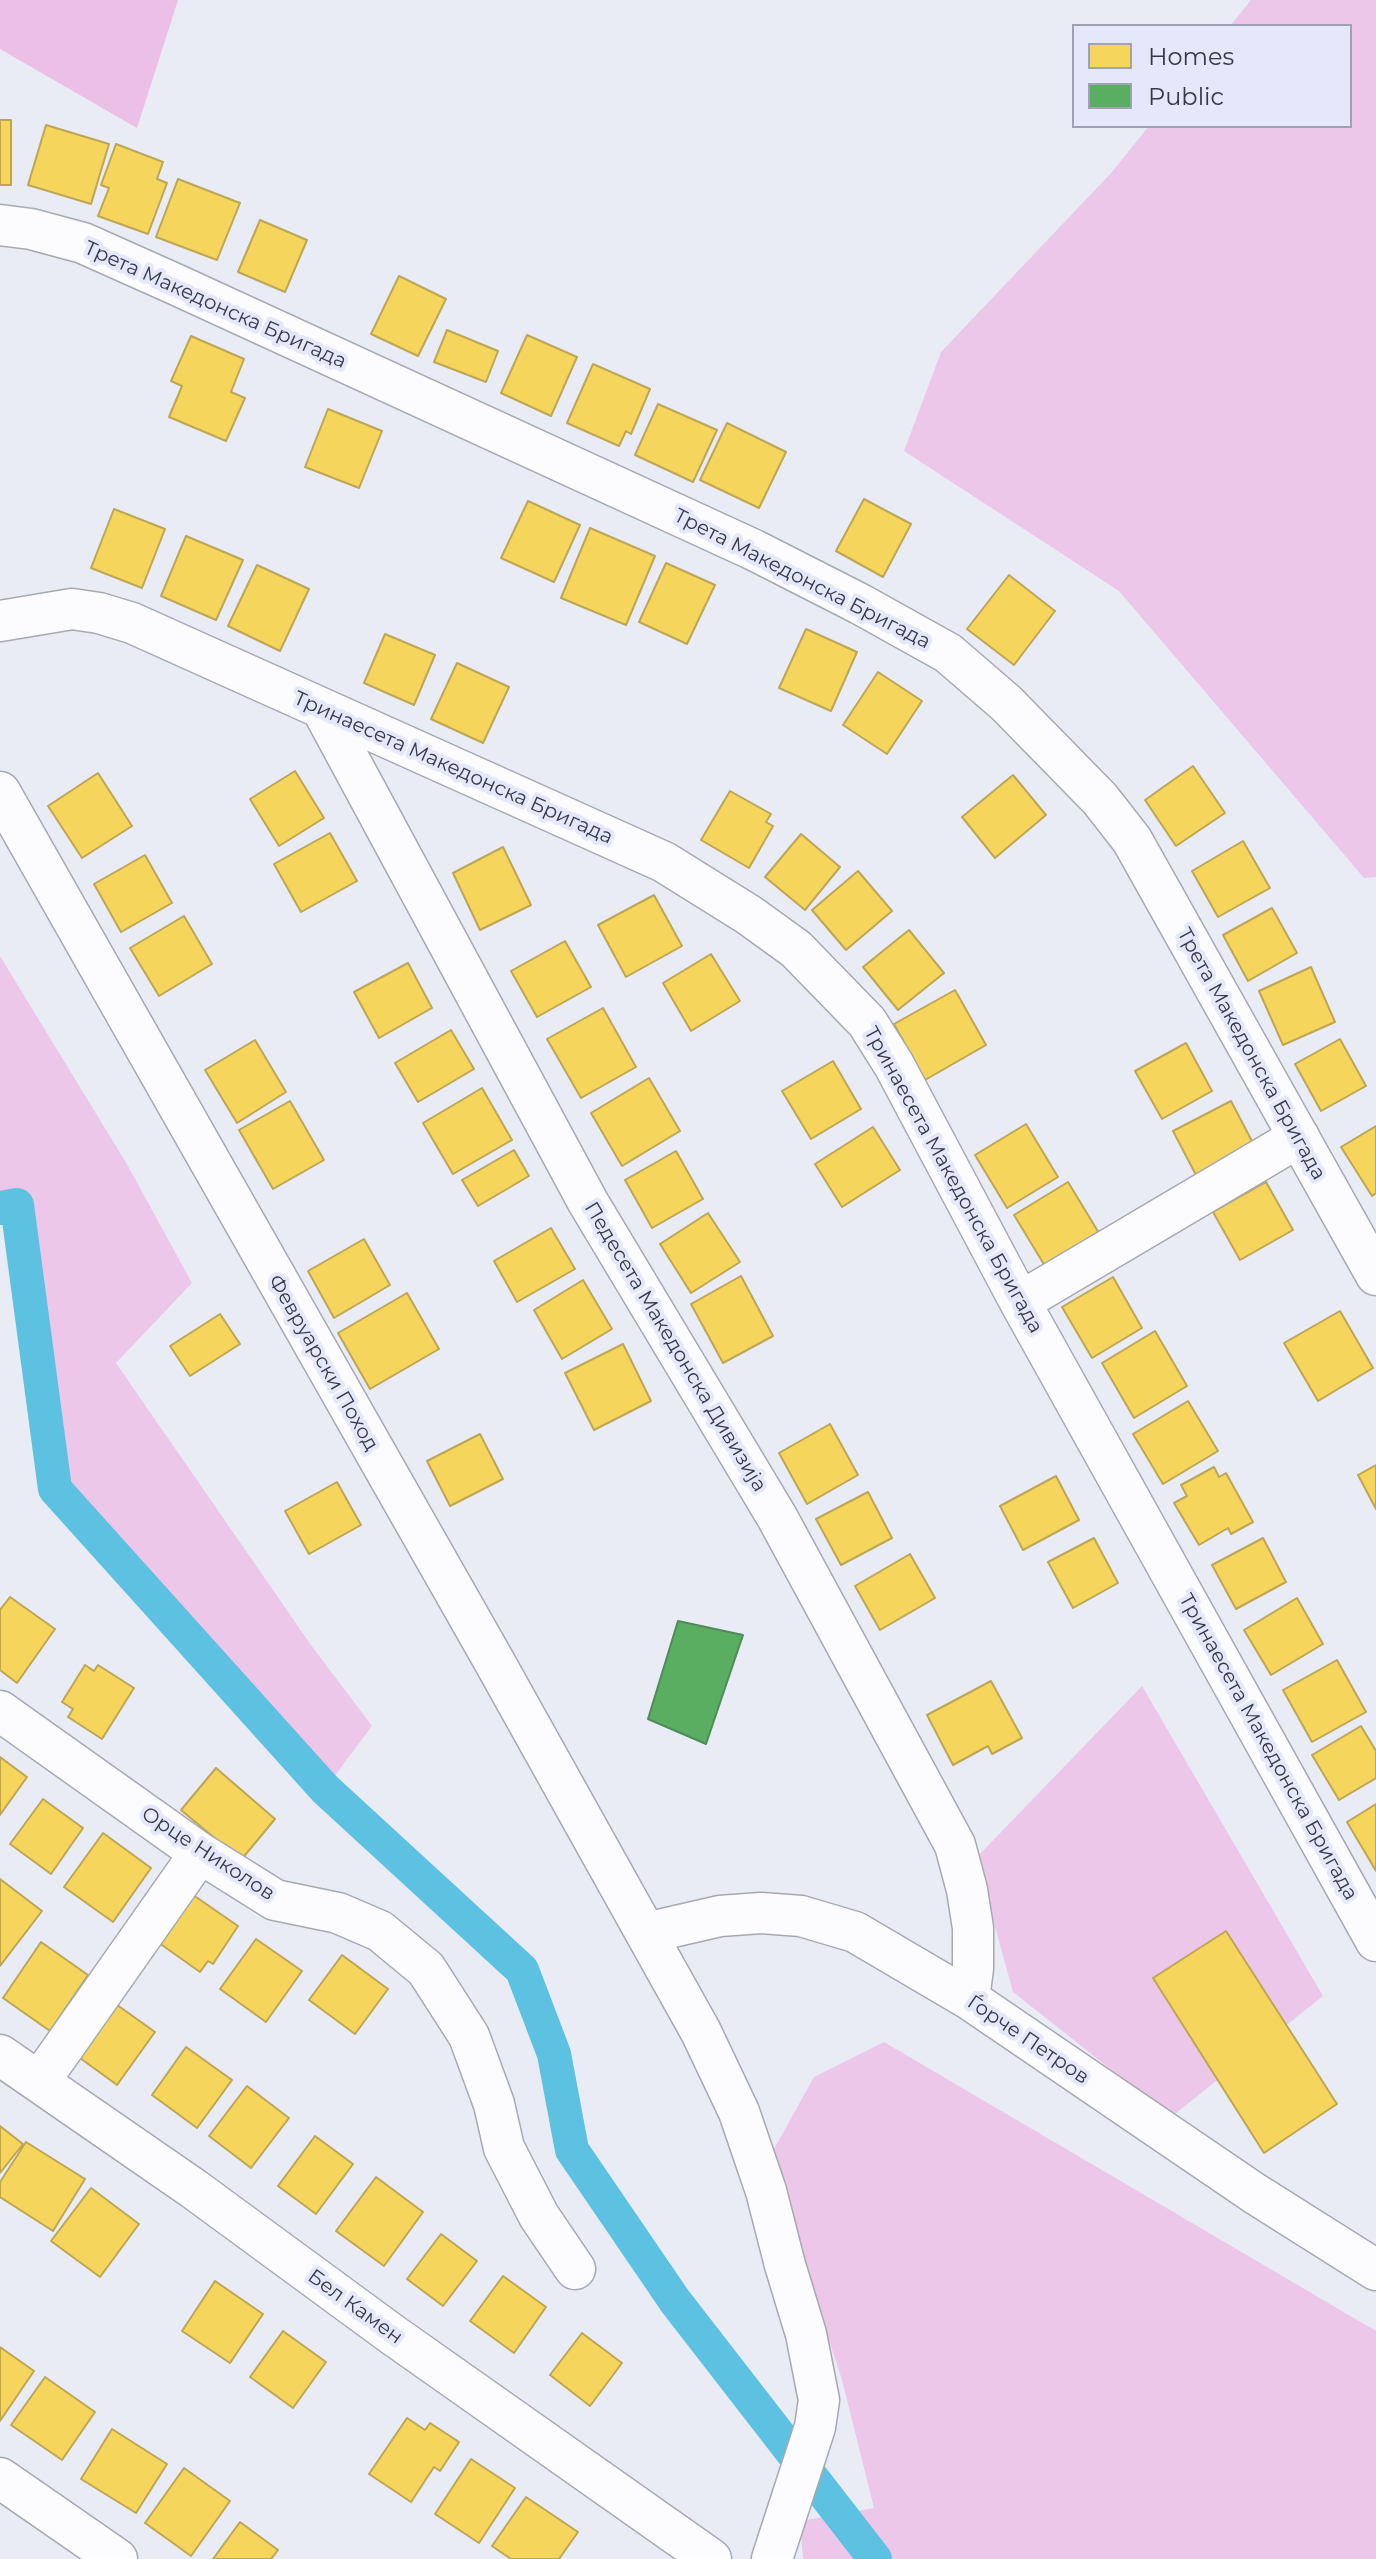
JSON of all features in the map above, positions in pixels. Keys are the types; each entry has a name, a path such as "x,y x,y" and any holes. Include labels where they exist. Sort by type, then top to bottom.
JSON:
{"street":[{"name":"Трета Македонска Бригада","path":"0,225 31,229 83,243 177,285 754,550 948,653 1006,703 1100,799 1132,840 1376,1275"},
{"name":"Тринаесета Македонска Бригада","path":"0,621 72,609 132,623 664,862 749,915 796,949 867,1022 894,1065 1020,1302 1376,1941"},
{"name":"Педесета Македонска Дивизија","path":"323,711 588,1202 777,1517 955,1845 973,1928 969,1999"},
{"name":"Февруарски Поход","path":"0,792 646,1933 701,2032 739,2112 766,2191 806,2334 819,2400 815,2427 772,2559"},
{"path":"1020,1302 1299,1137"},
{"name":"Орце Николов","path":"0,1711 200,1853 275,1900 338,1913 380,1931 426,1969 469,2036 494,2104 504,2148 539,2216 575,2269"},
{"path":"39,2082 200,1853"},
{"name":"Ѓорче Петров","path":"646,1933 720,1916 761,1913 801,1916 855,1932 969,1999 1254,2193 1376,2270"},
{"name":"Бел Камен","path":"0,2055 194,2189 393,2335 711,2559"},
{"path":"0,2478 117,2559"}],"shaded area":[{"path":"0,0 178,0 137,128 0,49"},
{"path":"1251,0 1376,0 1376,877 1364,878 1119,591 904,451 941,352 1112,172 1147,128 1352,128 1352,24 1232,24"},
{"path":"0,956 128,1166 192,1283 116,1363 311,1645 372,1726 325,1789 56,1502 17,1206 0,1208"},
{"path":"1142,1686 1323,1996 1171,2117 1013,1992 976,1858"},
{"path":"884,2042 1376,2331 1376,2559 803,2559 800,2521 874,2508 842,2380 769,2158 814,2077"}],"building: Homes":[{"path":"0,120 11,120 11,185 0,185"},
{"path":"46,125 109,144 91,204 28,185"},
{"path":"116,144 163,162 157,179 167,183 148,234 98,216 109,188 101,185"},
{"path":"178,179 240,203 217,260 156,237"},
{"path":"260,220 307,240 285,292 238,272"},
{"path":"399,276 446,299 418,356 371,334"},
{"path":"447,330 498,351 486,382 434,362"},
{"path":"527,335 577,357 551,416 501,393"},
{"path":"191,336 244,359 231,392 245,398 226,441 169,417 182,386 171,381"},
{"path":"593,364 650,389 631,434 626,431 619,446 567,423"},
{"path":"658,404 717,430 693,482 635,455"},
{"path":"328,409 382,431 359,488 305,467"},
{"path":"727,423 786,452 759,508 700,480"},
{"path":"864,499 911,524 883,577 836,551"},
{"path":"528,501 580,525 554,582 501,558"},
{"path":"114,509 165,529 142,588 91,568"},
{"path":"590,528 655,556 626,625 561,598"},
{"path":"186,536 243,560 216,620 161,596"},
{"path":"666,563 715,585 687,644 639,622"},
{"path":"257,565 309,589 280,651 228,626"},
{"path":"1009,575 1055,611 1014,665 967,629"},
{"path":"806,629 857,652 831,711 779,688"},
{"path":"385,634 435,655 414,705 364,683"},
{"path":"457,663 509,687 483,743 431,719"},
{"path":"878,672 922,701 887,754 843,725"},
{"path":"1193,766 1225,813 1176,846 1145,800"},
{"path":"295,771 324,818 279,846 250,799"},
{"path":"98,773 132,826 82,858 48,806"},
{"path":"1013,775 1046,815 995,858 962,817"},
{"path":"730,791 771,814 766,822 773,826 749,868 701,840"},
{"path":"330,833 357,881 301,912 274,864"},
{"path":"801,834 840,867 805,910 765,877"},
{"path":"1243,841 1270,888 1218,917 1192,871"},
{"path":"503,847 531,905 480,930 453,873"},
{"path":"145,855 172,903 121,932 94,884"},
{"path":"858,871 892,911 846,950 812,910"},
{"path":"654,895 682,946 626,977 598,925"},
{"path":"1272,908 1297,953 1248,981 1223,935"},
{"path":"184,916 212,964 159,996 130,948"},
{"path":"909,930 944,973 898,1010 863,967"},
{"path":"565,941 591,987 537,1017 511,971"},
{"path":"711,954 740,1001 691,1031 663,983"},
{"path":"408,963 432,1008 379,1038 354,992"},
{"path":"1311,967 1335,1022 1283,1045 1259,991"},
{"path":"955,990 986,1045 925,1080 894,1024"},
{"path":"603,1008 636,1067 581,1098 547,1039"},
{"path":"451,1030 474,1069 418,1102 395,1063"},
{"path":"1340,1039 1366,1086 1321,1111 1295,1064"},
{"path":"255,1040 286,1092 237,1123 205,1070"},
{"path":"1186,1043 1212,1091 1162,1119 1135,1071"},
{"path":"833,1061 861,1109 811,1139 782,1091"},
{"path":"649,1078 680,1131 622,1166 591,1113"},
{"path":"482,1088 512,1140 453,1174 423,1123"},
{"path":"290,1101 324,1160 273,1189 239,1130"},
{"path":"1231,1101 1255,1147 1197,1177 1173,1131"},
{"path":"1026,1124 1058,1177 1007,1208 975,1155"},
{"path":"1376,1126 1376,1193 1372,1196 1341,1147"},
{"path":"873,1127 900,1170 842,1207 815,1164"},
{"path":"514,1150 529,1176 478,1206 462,1180"},
{"path":"676,1151 703,1199 652,1228 625,1180"},
{"path":"1068,1182 1102,1238 1048,1271 1014,1215"},
{"path":"1266,1182 1293,1230 1240,1260 1213,1212"},
{"path":"708,1213 740,1262 691,1293 660,1244"},
{"path":"551,1228 575,1269 517,1302 494,1261"},
{"path":"364,1239 390,1285 334,1318 308,1271"},
{"path":"741,1276 773,1336 723,1363 691,1304"},
{"path":"1113,1277 1142,1328 1092,1358 1062,1307"},
{"path":"583,1280 612,1329 562,1359 534,1310"},
{"path":"407,1293 439,1349 370,1389 338,1333"},
{"path":"1340,1311 1373,1368 1318,1401 1284,1343"},
{"path":"220,1314 240,1344 190,1376 170,1346"},
{"path":"1155,1331 1187,1386 1134,1418 1102,1363"},
{"path":"623,1344 651,1401 594,1430 565,1373"},
{"path":"1188,1401 1218,1451 1163,1484 1133,1434"},
{"path":"830,1424 858,1475 807,1504 779,1453"},
{"path":"480,1434 503,1479 450,1506 427,1461"},
{"path":"1376,1465 1376,1509 1358,1475"},
{"path":"1214,1467 1219,1477 1226,1473 1253,1522 1231,1534 1228,1528 1199,1545 1174,1503 1187,1496 1181,1485"},
{"path":"1056,1476 1079,1520 1023,1550 1000,1506"},
{"path":"337,1482 361,1525 309,1554 285,1511"},
{"path":"868,1492 892,1538 841,1565 816,1519"},
{"path":"1094,1538 1118,1583 1073,1608 1048,1562"},
{"path":"1263,1538 1286,1582 1236,1609 1212,1565"},
{"path":"910,1554 935,1598 880,1630 855,1586"},
{"path":"10,1597 55,1629 17,1683 0,1670 0,1610"},
{"path":"1297,1598 1323,1644 1271,1675 1244,1630"},
{"path":"1337,1660 1366,1712 1312,1742 1283,1690"},
{"path":"85,1665 94,1671 98,1665 134,1688 102,1739 68,1717 73,1709 62,1702"},
{"path":"991,1681 1022,1738 992,1754 988,1746 953,1765 927,1715"},
{"path":"1361,1726 1376,1751 1376,1778 1339,1800 1312,1755"},
{"path":"0,1757 27,1777 0,1815"},
{"path":"216,1768 275,1819 241,1860 181,1810"},
{"path":"43,1799 83,1828 51,1874 10,1844"},
{"path":"1376,1804 1376,1871 1347,1822"},
{"path":"103,1833 151,1868 113,1922 64,1887"},
{"path":"0,1879 42,1911 0,1966"},
{"path":"186,1890 238,1926 213,1964 208,1961 200,1972 152,1938"},
{"path":"1226,1931 1337,2104 1264,2153 1153,1978"},
{"path":"256,1939 302,1971 266,2022 220,1989"},
{"path":"41,1942 88,1975 50,2031 3,1998"},
{"path":"342,1955 388,1989 355,2034 309,2000"},
{"path":"106,1997 155,2032 117,2085 69,2050"},
{"path":"186,2047 232,2080 197,2128 152,2095"},
{"path":"247,2086 289,2118 251,2168 209,2136"},
{"path":"0,2126 23,2144 0,2173"},
{"path":"315,2136 353,2164 316,2214 278,2186"},
{"path":"26,2142 85,2179 53,2231 0,2197 0,2182"},
{"path":"376,2177 423,2212 384,2266 336,2231"},
{"path":"91,2188 139,2224 100,2277 51,2241"},
{"path":"441,2234 477,2261 443,2306 407,2279"},
{"path":"503,2276 546,2307 514,2353 470,2321"},
{"path":"215,2281 263,2314 230,2363 182,2331"},
{"path":"283,2331 326,2362 293,2408 250,2377"},
{"path":"582,2333 622,2363 590,2406 550,2375"},
{"path":"0,2347 34,2371 0,2421"},
{"path":"45,2377 95,2412 62,2460 11,2425"},
{"path":"407,2418 425,2430 430,2423 459,2442 440,2471 434,2467 411,2502 369,2474"},
{"path":"112,2429 167,2464 136,2513 81,2479"},
{"path":"471,2459 515,2488 479,2543 435,2514"},
{"path":"184,2468 230,2501 191,2556 145,2523"},
{"path":"526,2497 578,2532 559,2559 511,2559 492,2546"},
{"path":"240,2522 278,2550 271,2559 213,2559"}],"building: Public":[{"path":"678,1621 743,1635 706,1744 648,1719"}],"waterway":[{"path":"0,1208 17,1205 55,1489 325,1789 522,1970 554,2054 572,2150 675,2301 875,2559"}]}
